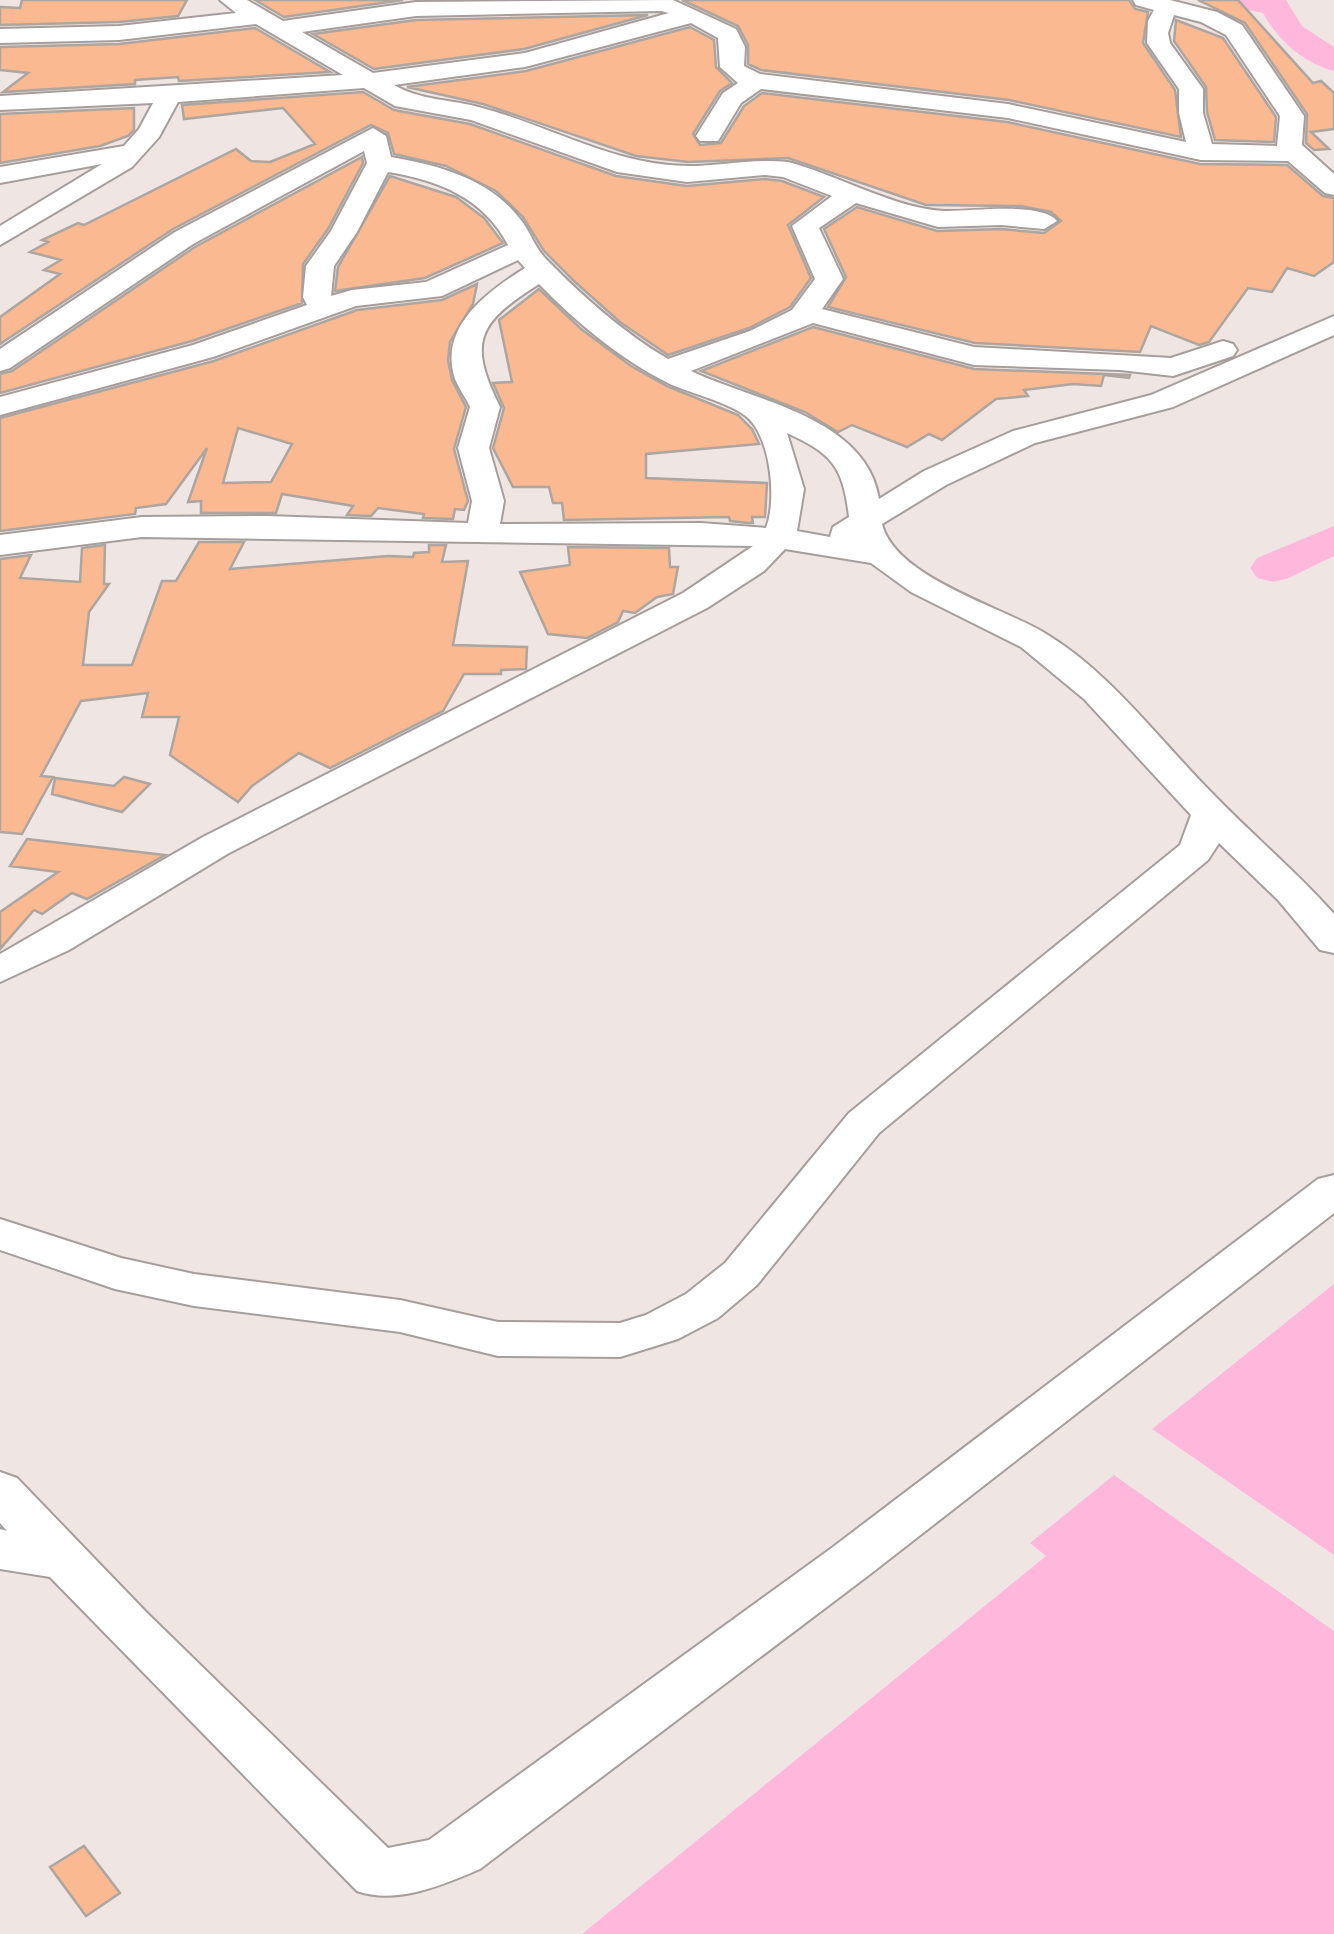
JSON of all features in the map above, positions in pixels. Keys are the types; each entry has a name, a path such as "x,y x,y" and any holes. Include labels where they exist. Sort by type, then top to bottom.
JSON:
{"street":[{"path":"231,0 390,94 420,105 474,113 525,128 617,164 687,174 776,168 938,219 1001,217 1044,221"},
{"path":"0,36 120,34 416,9 576,8 639,3 695,8 728,34 732,67 739,75 756,81 1008,111 1201,152 1294,153"},
{"path":"1201,152 1191,115 1194,94 1184,74 1161,51 1156,3 1209,17 1234,30 1292,116 1290,144 1294,153 1334,187"},
{"path":"0,104 371,80 529,60 695,8"},
{"path":"709,136 732,98 756,81"},
{"path":"0,237 133,153 170,96"},
{"path":"0,362 184,238 376,150 420,105"},
{"path":"376,150 478,195 510,223 533,258 629,347 666,370 821,440 848,459 861,480 866,539 880,555 908,577 1053,654 1094,689 1210,814 1318,919 1334,941"},
{"path":"323,309 317,297 320,266 344,232 376,150"},
{"path":"0,175 68,160 133,153"},
{"path":"802,316 830,278 807,241 805,226 852,194"},
{"path":"0,406 203,350 352,298 432,290 533,258"},
{"path":"480,532 489,515 489,496 474,454 477,427 485,407 469,376 473,325 533,258"},
{"path":"666,370 760,337 802,316 825,316 902,340 974,356 1173,367 1218,352 1334,299"},
{"path":"696,602 732,593 863,524 935,478 1024,437 1162,401 1334,325"},
{"path":"1085,419 1128,395 1140,379 1144,365"},
{"path":"0,970 38,952 213,846 696,602 778,538 787,515 783,463 776,438 757,410"},
{"path":"0,545 189,525 480,532 633,531 778,538 880,555"},
{"path":"0,1234 114,1272 194,1290 367,1310 498,1339 620,1340 662,1327 702,1306 741,1274 864,1123 1195,852 1205,835 1210,814"},
{"path":"0,1491 377,1874 435,1863 460,1852 851,1561 1334,1190"},
{"path":"0,1549 64,1560"}],"shaded area":[{"path":"1334,1284 1334,1555 1152,1429"},
{"path":"1114,1475 1334,1631 1334,1934 582,1934 1046,1556 1030,1543"}],"building":[{"path":"22,0 187,0 178,16 119,22 0,25 0,7 20,8"},
{"path":"255,0 403,0 284,17"},
{"path":"682,0 1129,0 1135,9 1148,12 1143,43 1175,90 1181,137 1009,100 761,70 748,64 748,45 738,26"},
{"path":"1198,0 1238,0 1313,83 1321,81 1334,93 1334,129 1311,132 1329,149 1314,150 1306,143 1307,114 1245,23"},
{"path":"648,15 524,49 374,69 313,34 416,20"},
{"path":"1176,20 1223,38 1276,117 1274,142 1215,140 1207,112 1206,87 1174,41"},
{"path":"690,27 714,40 716,67 732,83 720,91 693,134 700,145 721,143 744,106 762,93 1007,122 1200,164 1287,165 1323,196 1334,198 1334,262 1314,276 1287,268 1272,292 1248,288 1209,342 1199,345 1151,326 1140,352 975,343 828,307 846,277 824,229 857,207 937,231 1001,229 1044,233 1061,221 1051,212 1021,206 926,205 788,158 688,162 636,156 483,104 407,87 526,71"},
{"path":"255,28 330,72 179,81 178,77 135,80 135,84 3,92 28,73 0,70 0,47 119,44"},
{"path":"363,92 394,110 470,124 616,176 687,186 765,179 782,181 824,197 788,225 811,278 790,307 749,328 668,355 620,322 575,282 544,251 523,217 496,191 446,166 394,154 388,133 371,125 173,229 0,344 0,317 60,274 44,270 61,260 30,252 48,242 42,240 78,223 84,225 236,149 251,161 270,162 315,144 283,108 184,119 182,105"},
{"path":"134,108 134,130 128,136 100,146 0,163 0,114"},
{"path":"362,157 363,163 328,229 303,264 302,303 192,341 0,393 0,374 12,371 195,247"},
{"path":"390,176 456,197 484,218 503,243 425,278 335,291 338,267"},
{"path":"477,284 473,304 450,342 448,360 452,380 466,407 454,449 468,501 464,510 455,509 453,519 423,518 424,514 378,508 371,516 347,515 353,506 282,494 276,513 201,513 201,501 188,502 207,448 166,504 136,508 135,514 0,531 0,418 214,361 357,310 442,300","holes":["238,428 292,444 271,482 223,483"]},
{"path":"539,289 581,329 631,366 667,386 738,415 752,429 759,444 646,454 646,478 767,483 765,517 752,517 753,523 730,521 729,517 564,520 562,503 553,503 549,487 513,487 493,448 504,408 493,383 512,382 499,320"},
{"path":"813,327 974,369 1130,375 1104,375 1101,386 1073,384 1024,390 1028,396 996,399 942,440 929,434 907,447 852,425 838,432 805,412 701,371"},
{"path":"199,542 244,542 230,569 413,557 414,553 429,552 429,545 446,545 442,562 468,561 453,645 527,647 526,669 464,674 443,711 330,768 299,753 252,786 238,802 170,755 179,717 142,717 148,693 81,701 41,776 53,777 22,834 0,832 0,559 31,555 20,578 80,582 82,548 105,545 104,584 109,584 89,612 83,665 132,665 162,581 176,581"},
{"path":"568,547 669,548 670,567 678,567 673,594 657,597 635,613 623,611 618,622 587,638 548,634 520,572 570,565"},
{"path":"124,777 150,784 122,812 52,794 55,778 114,786"},
{"path":"27,839 165,855 87,899 72,893 42,914 34,910 0,949 0,912 58,872 10,866"},
{"path":"84,1846 120,1893 86,1916 50,1867"}],"waterway":[{"path":"1246,0 1275,7 1289,32 1334,61"},
{"path":"1273,568 1334,539"}]}
